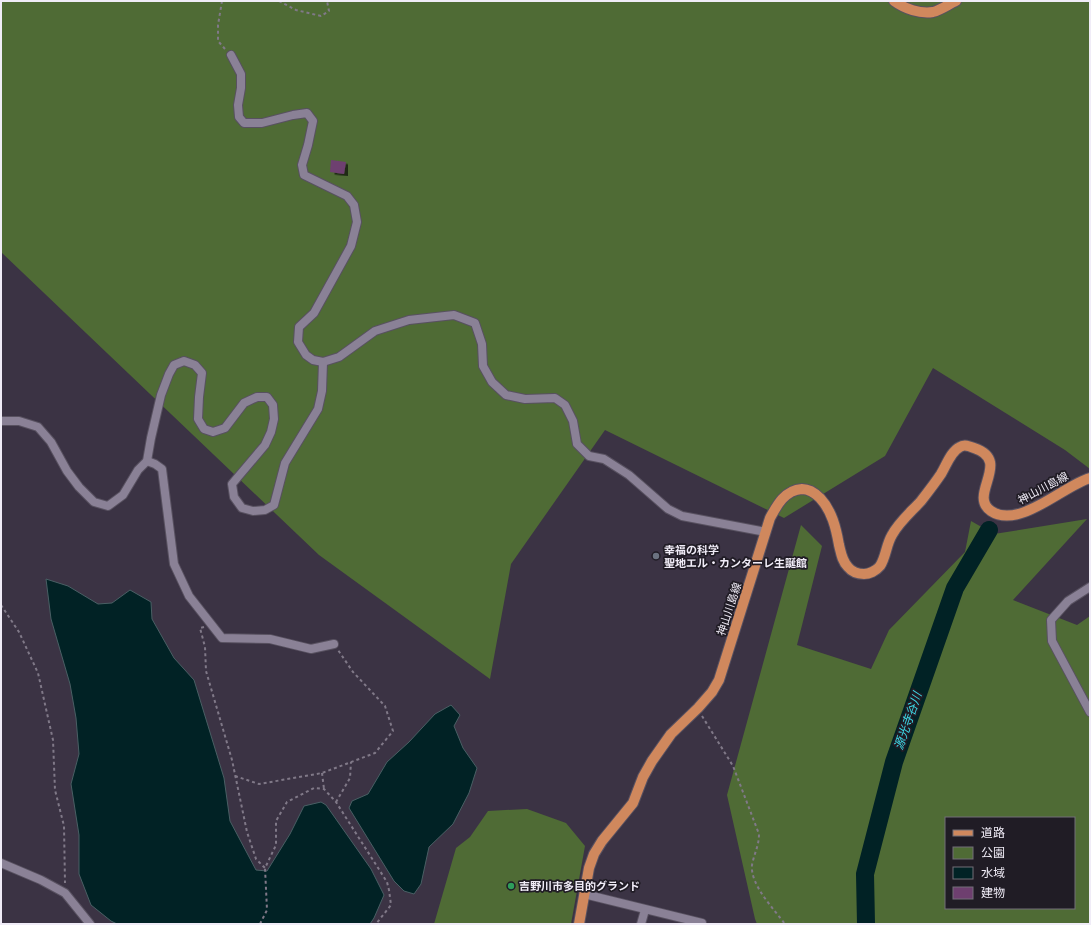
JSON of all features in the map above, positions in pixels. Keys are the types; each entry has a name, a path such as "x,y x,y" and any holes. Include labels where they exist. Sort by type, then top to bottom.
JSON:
{"main road":[{"path":"894,1 907,8 920,12 934,12 956,1"},
{"name":"神山川島線","path":"579,924 589,868 594,854 602,841 633,803 643,777 671,734 698,708 712,692 719,680 770,518 779,501 787,494 795,489 805,489 814,493 829,510 835,525 842,558 848,567 855,573 865,574 872,572 879,567 891,537 897,527 934,484 954,451 960,446 968,446 980,450 988,456 990,472 984,492 984,500 990,511 998,514 1009,516 1020,514 1082,480 1090,478"}],"street":[{"path":"231,55 241,74 241,88 238,105 239,117 244,123 262,123 307,113 313,121 308,146 302,165 304,175 347,196 354,205 357,222 351,246 314,313 299,327 298,342 306,354 313,360 323,362 339,357 375,331 409,320 454,315 475,323 482,344 483,366 492,382 506,395 525,399 555,398 565,406 573,421 577,444 589,456 604,459 629,475 668,509 682,516 766,532"},
{"path":"1,421 19,421 38,426 51,442 67,471 79,487 94,502 108,506 123,495 138,470 147,460 150,438 161,395 174,365 184,361 195,364 202,373 198,419 204,429 212,432 225,428 244,403 257,397 267,397 273,404 274,419 271,432 265,445 232,484 234,497 242,508 253,511 265,510 274,505 285,463 318,409 322,391 323,362"},
{"path":"147,460 162,469 174,564 189,596 211,626 222,638 270,639 311,649 334,644"},
{"path":"1090,587 1068,601 1051,620 1052,641 1090,712"},
{"path":"1,863 41,880 65,894 90,924"},
{"path":"584,894 703,924"},
{"path":"641,924 645,910"}],"path":[{"path":"222,1 218,25 218,41 231,55"},
{"path":"279,1 296,10 321,16 329,11 327,1"},
{"path":"1,605 19,632 38,673 53,740 55,790 64,826 65,894"},
{"path":"211,626 200,628 205,647 206,671 232,760 247,832 256,859 265,868"},
{"path":"235,776 259,784 322,773 375,753 393,731 385,706 352,672 334,644"},
{"path":"698,708 733,766 759,834 759,844 752,865 752,874 762,894 785,924"},
{"path":"336,802 350,778 352,762"},
{"path":"322,773 324,789 336,802 387,882 390,890 391,905 376,924"},
{"path":"260,924 268,910 265,868 276,845 276,821 287,802 314,788 324,789"}],"green space":[{"path":"1,1 1090,1 1090,469 1065,450 933,368 885,456 784,518 605,430 511,564 490,679 319,555 1,252"},
{"path":"1087,519 1013,600 1077,625 1090,616 1090,924 757,924 727,795 801,525 822,546 797,645 871,669 889,630 965,552 971,521 994,534"},
{"name":"吉野川市多目的グランド","path":"527,809 566,823 585,846 571,924 434,924 456,848 470,837 488,811"}],"water":[{"path":"46,579 68,586 98,604 112,603 130,590 151,602 152,619 174,658 194,680 224,778 230,821 256,870 267,871 290,834 304,806 321,802 326,805 371,869 384,895 370,924 117,924 91,905 79,874 79,835 71,784 79,754 76,718 70,684 51,619"},
{"path":"451,705 460,715 454,726 463,748 477,768 469,793 453,824 429,847 421,884 414,894 404,891 394,881 349,808 352,801 368,794 387,762 409,742 435,714"}],"building":[{"path":"331,160 346,162 344,174 330,172"}],"waterway":[{"name":"源光寺谷川","path":"866,924 865,874 894,762 955,588 989,530"}],"place":[{"name":"幸福の科学 聖地エル・カンターレ生誕館","path":"656,556"},
{"name":"吉野川市多目的グランド","path":"511,886"}]}
